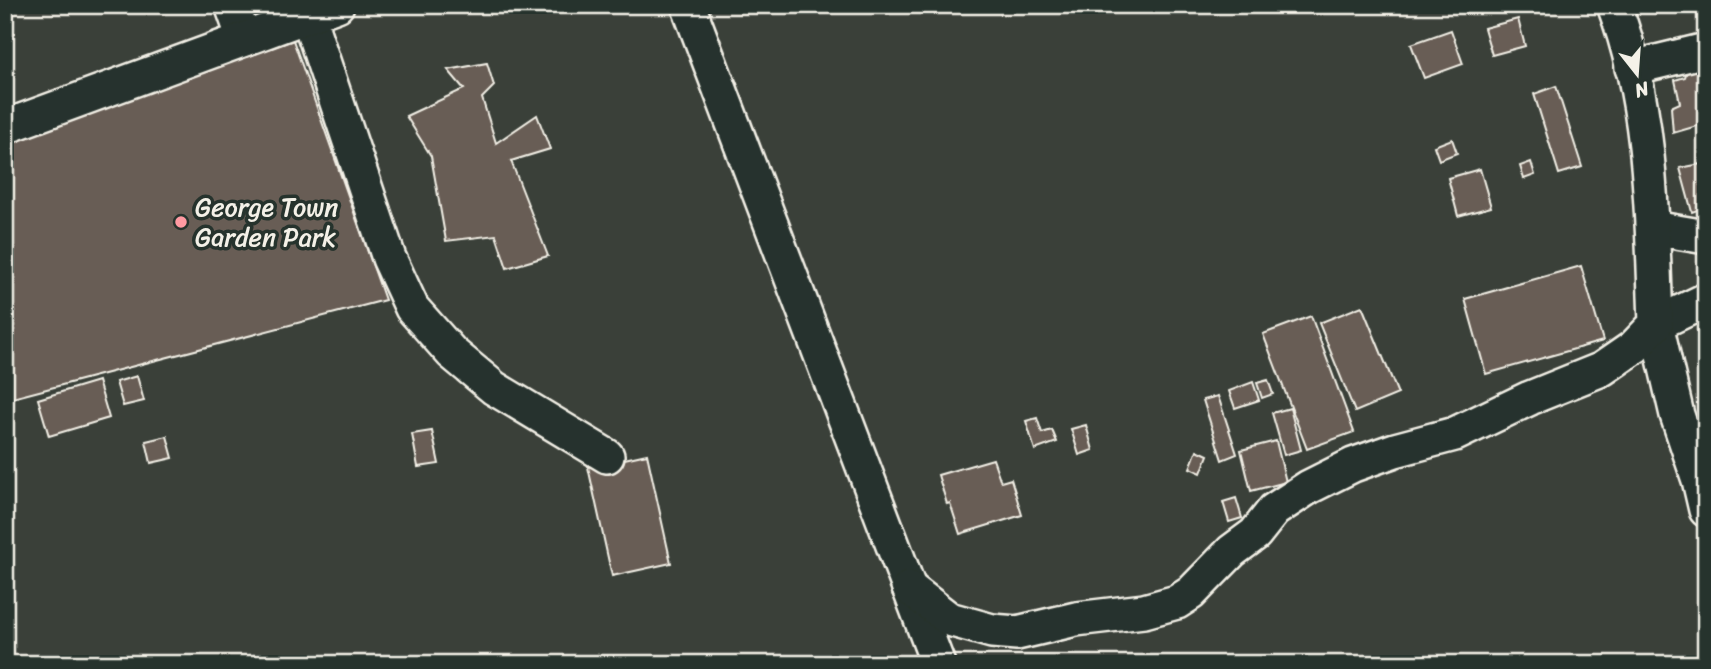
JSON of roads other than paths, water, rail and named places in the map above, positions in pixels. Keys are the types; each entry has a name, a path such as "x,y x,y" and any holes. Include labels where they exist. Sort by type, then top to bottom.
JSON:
{"street":[{"path":"232,5 244,39"},
{"path":"688,5 938,664"},
{"path":"1614,5 1632,68 1649,160 1656,324 1677,415 1704,493"},
{"path":"5,127 323,10 389,258 412,309 452,354 494,388 607,456"},
{"path":"1632,68 1706,50"},
{"path":"1653,228 1706,237"},
{"path":"909,588 949,619 992,631 1017,633 1076,620 1144,611 1178,602 1191,593 1232,551 1255,534 1274,510 1309,487 1353,464 1455,434 1530,398 1602,369 1634,347 1656,324 1706,300"}],"place":[{"name":"George Town Garden Park","path":"181,222"}]}
